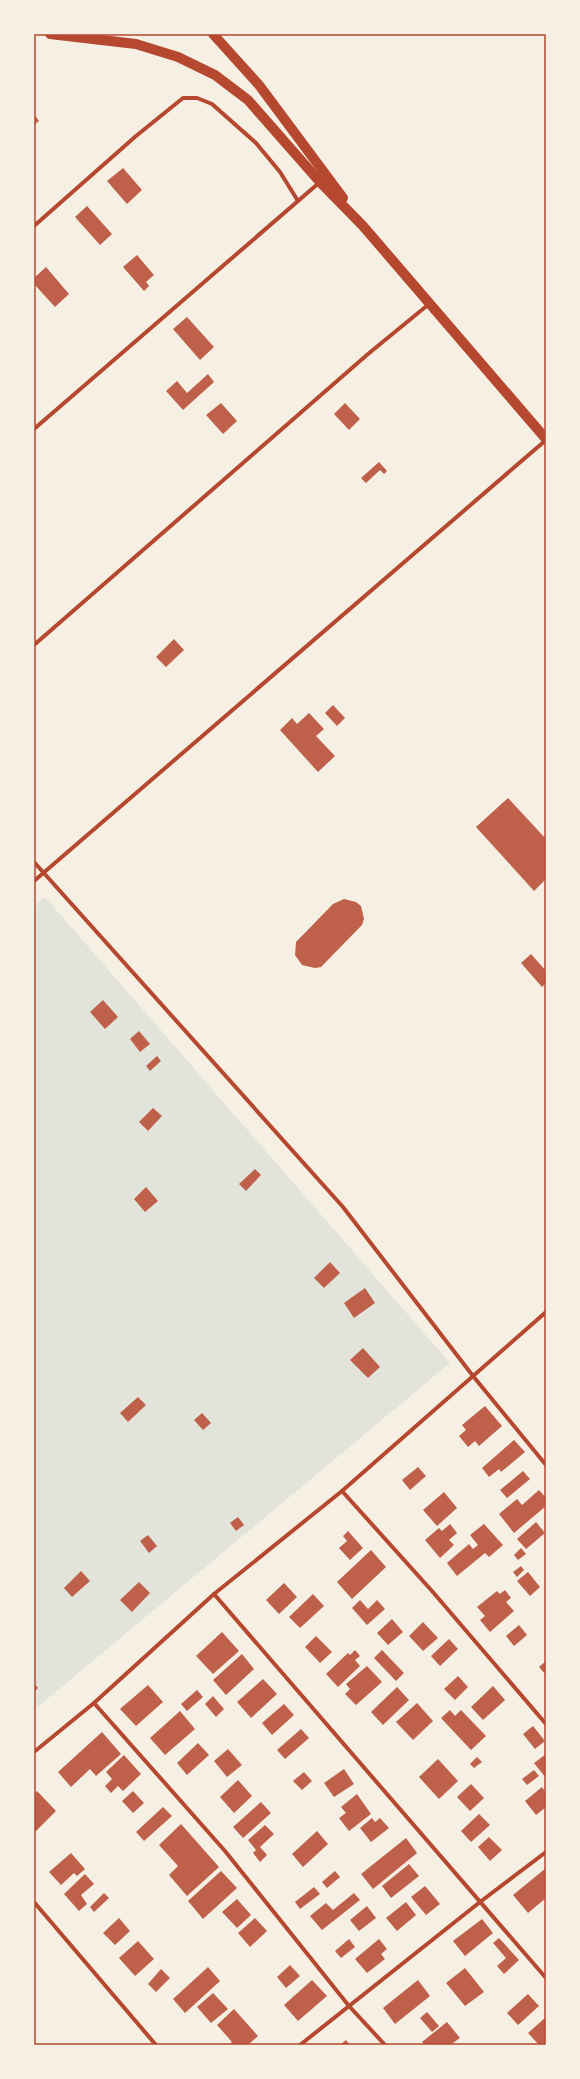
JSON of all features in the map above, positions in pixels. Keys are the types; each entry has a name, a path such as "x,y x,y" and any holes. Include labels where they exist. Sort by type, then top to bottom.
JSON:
{"main road":[{"path":"50,34 136,44 178,57 215,75 248,100 320,182 363,226 546,439"},
{"path":"213,34 263,91 363,226"}],"street":[{"path":"34,226 136,136 184,98 197,98 212,104 256,143 280,172 298,201"},
{"path":"34,429 320,182"},
{"path":"34,645 362,360 430,303"},
{"path":"34,881 546,439"},
{"path":"34,862 343,1207 473,1376 546,1465"},
{"path":"34,1752 94,1703 214,1594 342,1491 546,1312"},
{"path":"342,1491 432,1590 546,1724"},
{"path":"214,1594 546,1978"},
{"path":"94,1703 224,1851 349,2006 385,2045"},
{"path":"300,2045 480,1902 546,1852"},
{"path":"34,1902 156,2045"}],"shaded area":[{"path":"45,897 450,1363 34,1710 34,906"}],"building":[{"path":"34,114 39,121 34,125"},
{"path":"123,168 142,190 127,204 107,181"},
{"path":"87,206 112,234 100,245 75,217"},
{"path":"137,255 154,275 146,282 149,286 144,291 123,267"},
{"path":"46,267 69,294 55,307 34,284 34,278"},
{"path":"187,317 214,347 200,360 173,329"},
{"path":"208,374 214,382 183,410 166,391 177,381 187,393"},
{"path":"221,403 237,421 223,434 206,415"},
{"path":"345,403 360,419 349,430 334,414"},
{"path":"379,462 387,471 384,474 380,470 366,483 361,478"},
{"path":"174,639 184,650 166,667 156,657"},
{"path":"333,705 345,718 337,726 325,713"},
{"path":"309,713 324,729 316,736 335,756 318,772 280,730 292,718 297,724"},
{"path":"508,798 546,839 546,879 534,891 476,827"},
{"path":"344,899 356,902 361,906 364,919 362,925 321,967 315,968 302,965 295,955 296,942 333,904"},
{"path":"531,954 546,971 546,983 542,987 521,963"},
{"path":"103,1000 118,1017 105,1029 90,1012"},
{"path":"139,1031 150,1044 140,1052 130,1039"},
{"path":"157,1056 161,1061 150,1071 146,1066"},
{"path":"153,1108 162,1116 148,1131 139,1122"},
{"path":"255,1169 261,1175 246,1191 239,1184"},
{"path":"146,1187 158,1201 145,1212 134,1199"},
{"path":"330,1262 340,1273 324,1288 314,1278"},
{"path":"365,1288 375,1303 354,1318 344,1303"},
{"path":"363,1348 380,1367 368,1378 350,1360"},
{"path":"138,1397 146,1405 128,1422 120,1413"},
{"path":"485,1406 502,1426 479,1446 475,1441 468,1447 459,1436 466,1430 462,1425"},
{"path":"202,1413 211,1423 203,1430 194,1420"},
{"path":"514,1440 525,1452 501,1472 499,1469 489,1477 482,1468"},
{"path":"418,1467 426,1476 410,1490 402,1480"},
{"path":"523,1471 530,1479 507,1498 500,1490"},
{"path":"539,1490 546,1498 546,1506 514,1533 499,1514 517,1499 522,1505"},
{"path":"444,1492 457,1508 437,1526 423,1510"},
{"path":"238,1517 244,1525 236,1531 230,1523"},
{"path":"536,1522 545,1533 526,1549 517,1539"},
{"path":"450,1524 457,1533 449,1540 454,1545 440,1558 425,1540 439,1528 442,1531"},
{"path":"484,1524 503,1545 489,1557 485,1553 457,1576 447,1563 469,1544 473,1549 478,1545 470,1535"},
{"path":"348,1531 363,1548 350,1560 339,1548 347,1541 343,1536"},
{"path":"148,1535 157,1546 149,1553 140,1541"},
{"path":"521,1548 526,1554 518,1560 514,1555"},
{"path":"371,1550 386,1567 352,1599 337,1582"},
{"path":"521,1566 524,1570 517,1577 513,1572"},
{"path":"81,1571 90,1581 72,1597 64,1588"},
{"path":"528,1572 540,1587 530,1596 517,1581"},
{"path":"139,1582 150,1593 132,1612 120,1600"},
{"path":"284,1583 297,1597 279,1614 266,1600"},
{"path":"505,1590 511,1598 506,1602 514,1611 490,1632 480,1620 485,1616 477,1607 497,1591 500,1594"},
{"path":"313,1594 324,1606 300,1628 289,1617"},
{"path":"360,1600 368,1609 377,1600 385,1609 367,1625 352,1608"},
{"path":"392,1619 403,1632 388,1645 377,1633"},
{"path":"423,1622 438,1638 423,1651 409,1636"},
{"path":"519,1625 527,1635 514,1646 506,1636"},
{"path":"222,1632 239,1651 213,1674 196,1656"},
{"path":"316,1636 332,1652 320,1663 305,1647"},
{"path":"449,1639 458,1649 440,1666 431,1656"},
{"path":"355,1650 360,1656 355,1660 360,1666 338,1687 326,1674 348,1653 350,1655"},
{"path":"382,1650 404,1673 396,1681 374,1658"},
{"path":"242,1654 254,1669 226,1695 213,1680"},
{"path":"546,1661 546,1675 539,1667"},
{"path":"367,1666 382,1682 356,1705 345,1694 350,1689 346,1684"},
{"path":"458,1676 468,1687 455,1700 444,1689"},
{"path":"263,1679 277,1694 251,1718 237,1702"},
{"path":"34,1683 38,1688 34,1692"},
{"path":"148,1685 163,1702 136,1726 120,1709"},
{"path":"493,1686 505,1700 483,1720 471,1707"},
{"path":"397,1687 409,1700 383,1725 371,1712"},
{"path":"197,1690 203,1697 187,1711 181,1704"},
{"path":"213,1696 224,1709 216,1717 205,1704"},
{"path":"417,1703 433,1721 413,1740 396,1722"},
{"path":"284,1704 294,1715 272,1735 262,1723"},
{"path":"450,1710 455,1716 461,1710 486,1736 471,1750 441,1718"},
{"path":"180,1711 195,1729 165,1755 150,1738"},
{"path":"533,1726 545,1741 535,1749 523,1734"},
{"path":"301,1729 309,1738 285,1759 277,1750"},
{"path":"102,1732 121,1754 96,1776 90,1769 71,1787 58,1772"},
{"path":"198,1743 209,1755 187,1775 177,1763"},
{"path":"228,1749 242,1765 227,1777 214,1761"},
{"path":"546,1754 546,1778 534,1763"},
{"path":"124,1755 141,1774 123,1791 118,1786 111,1793 105,1786 112,1779 106,1772"},
{"path":"477,1757 482,1762 474,1768 470,1764"},
{"path":"438,1759 458,1781 439,1799 419,1777"},
{"path":"344,1769 354,1784 334,1797 324,1783"},
{"path":"534,1770 539,1776 527,1785 522,1779"},
{"path":"304,1772 312,1781 302,1790 293,1781"},
{"path":"238,1780 252,1796 234,1813 220,1797"},
{"path":"471,1784 484,1798 470,1811 457,1797"},
{"path":"542,1787 546,1793 546,1807 536,1815 525,1801"},
{"path":"37,1791 56,1811 34,1833 34,1794"},
{"path":"133,1791 144,1803 133,1813 122,1801"},
{"path":"357,1794 371,1814 349,1831 339,1818 346,1813 341,1807"},
{"path":"261,1802 271,1813 243,1838 233,1827"},
{"path":"163,1807 172,1816 144,1841 136,1832"},
{"path":"479,1814 490,1825 471,1842 461,1831"},
{"path":"372,1818 375,1822 380,1818 389,1828 371,1842 360,1828"},
{"path":"181,1824 219,1867 187,1896 169,1875 178,1866 159,1845"},
{"path":"265,1825 274,1834 260,1847 267,1855 260,1862 253,1853 256,1850 248,1840"},
{"path":"317,1831 328,1844 303,1867 292,1854"},
{"path":"489,1837 502,1850 490,1861 478,1847"},
{"path":"406,1838 417,1853 373,1889 361,1874"},
{"path":"71,1853 85,1869 77,1876 74,1873 61,1885 49,1872"},
{"path":"409,1864 419,1876 391,1898 382,1886"},
{"path":"546,1868 546,1898 528,1913 513,1895"},
{"path":"221,1871 237,1888 203,1919 188,1901"},
{"path":"335,1871 340,1877 327,1888 322,1882"},
{"path":"85,1874 94,1884 81,1895 87,1904 79,1911 64,1894"},
{"path":"425,1886 440,1904 426,1915 411,1897"},
{"path":"314,1887 320,1894 300,1909 295,1902"},
{"path":"104,1893 109,1898 94,1912 90,1907"},
{"path":"354,1893 360,1900 322,1930 310,1916 326,1903 333,1910"},
{"path":"237,1899 251,1915 237,1928 222,1912"},
{"path":"406,1902 416,1915 397,1931 386,1918"},
{"path":"367,1906 376,1918 359,1931 350,1920"},
{"path":"119,1918 130,1931 115,1945 103,1933"},
{"path":"255,1918 267,1931 250,1947 238,1933"},
{"path":"482,1919 493,1933 465,1956 453,1941"},
{"path":"499,1938 519,1960 504,1974 497,1966 506,1958 493,1943"},
{"path":"349,1939 355,1947 341,1958 335,1951"},
{"path":"379,1939 387,1949 381,1954 385,1959 367,1973 355,1959"},
{"path":"138,1941 154,1959 135,1976 119,1958"},
{"path":"290,1965 300,1976 286,1988 277,1977"},
{"path":"208,1967 220,1981 185,2013 173,1999"},
{"path":"465,1968 484,1992 465,2006 446,1983"},
{"path":"161,1969 170,1978 156,1992 148,1984"},
{"path":"312,1980 327,1996 298,2021 284,2005"},
{"path":"418,1980 430,1996 395,2024 383,2008"},
{"path":"213,1993 228,2009 211,2023 197,2007"},
{"path":"528,1994 539,2006 518,2025 507,2013"},
{"path":"234,2009 258,2036 248,2045 229,2045 232,2042 217,2025"},
{"path":"427,2012 439,2026 432,2032 420,2018"},
{"path":"546,2017 546,2045 539,2045 528,2033"},
{"path":"447,2022 460,2038 450,2045 425,2045 422,2042"},
{"path":"346,2040 350,2045 340,2045"}]}
